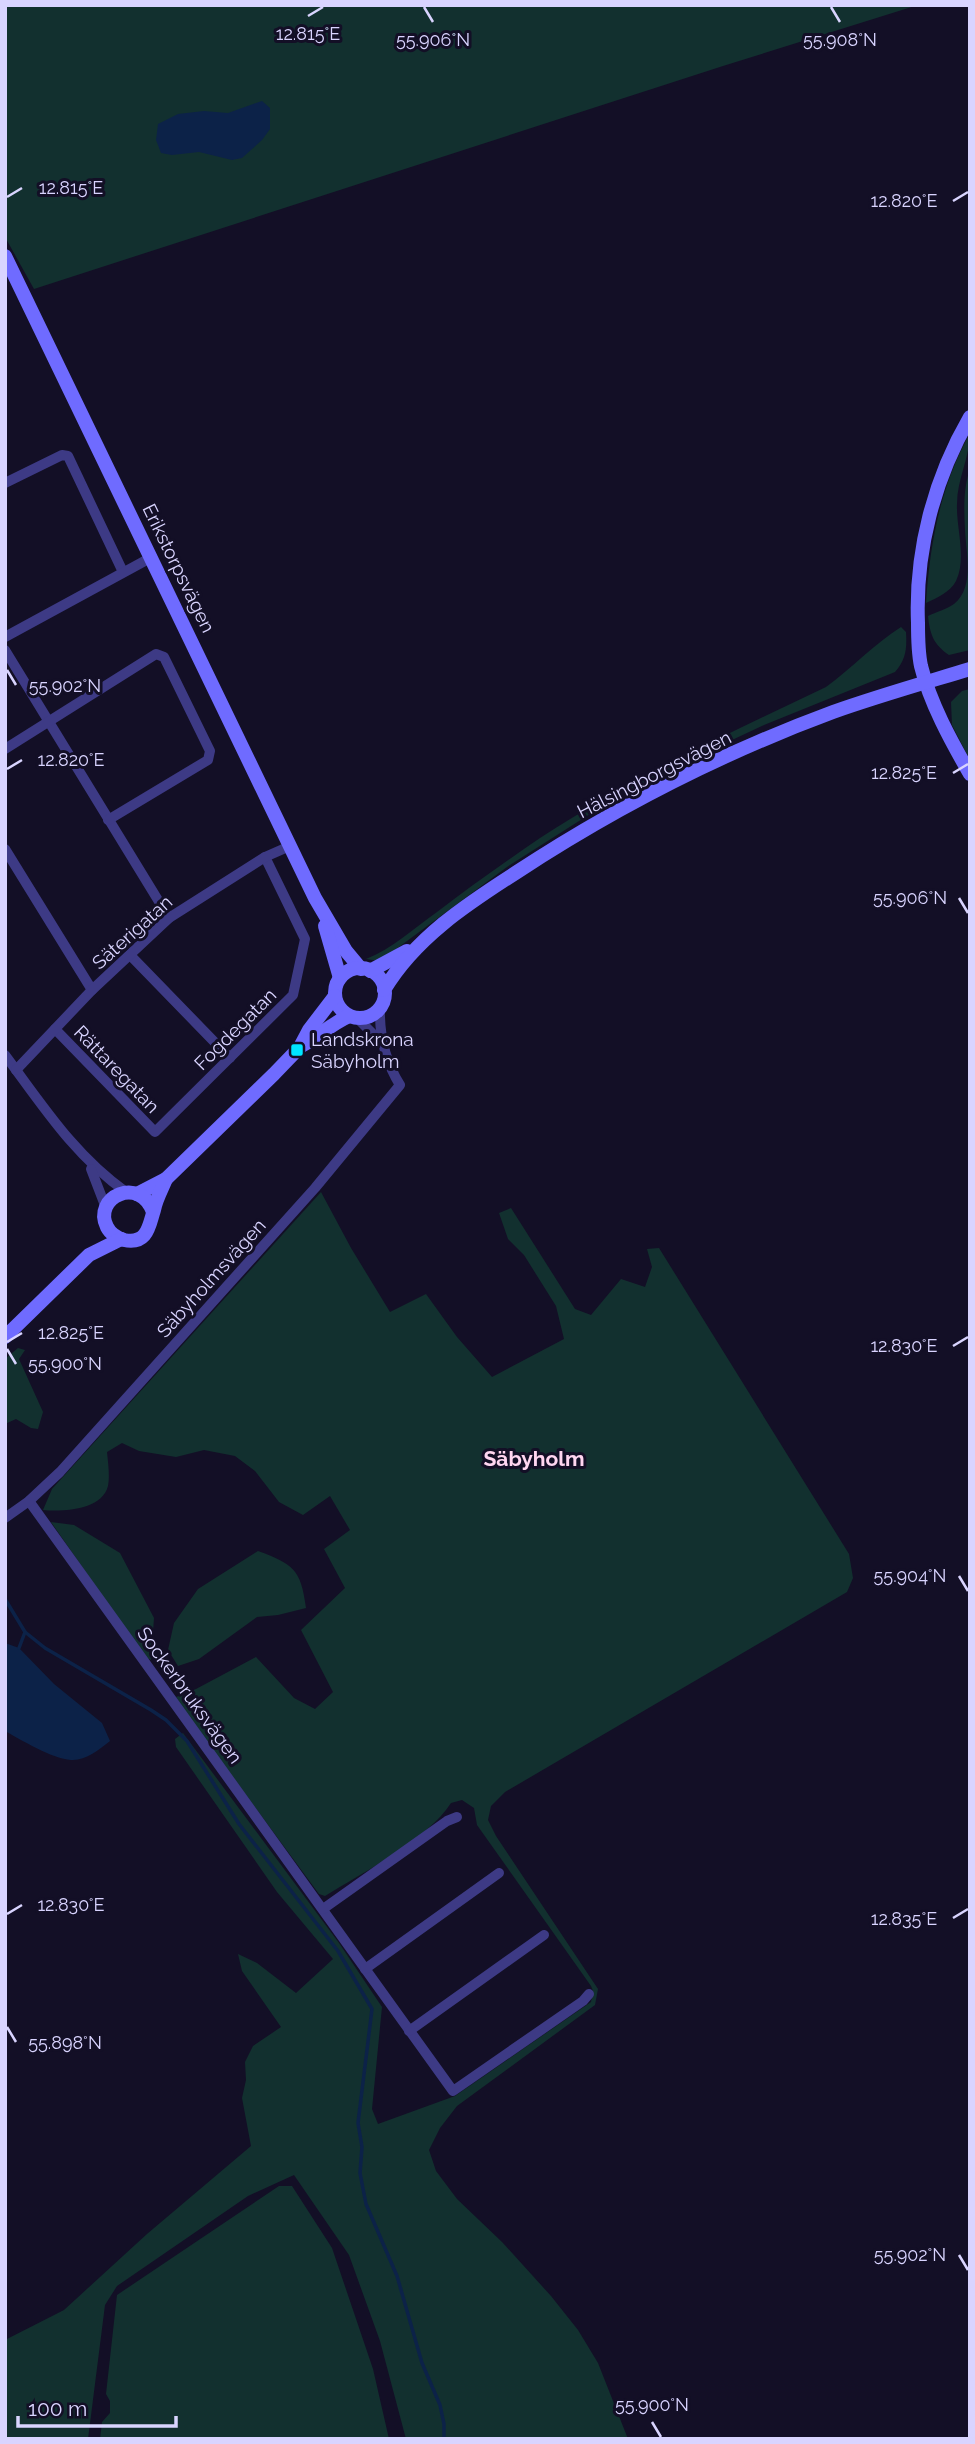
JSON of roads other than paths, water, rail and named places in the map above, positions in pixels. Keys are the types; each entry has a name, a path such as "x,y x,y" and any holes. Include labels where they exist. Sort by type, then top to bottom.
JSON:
{"main road":[{"name":"Erikstorpsvägen","path":"5,256 315,898 346,951 365,970"},
{"path":"970,417 954,443 941,477 923,540 918,570 917,603 921,664 926,682 970,774"},
{"name":"Hälsingborgsvägen","path":"365,970 421,943 485,892 642,797 764,740 834,712 970,669"},
{"name":"Erikstorpsvägen","path":"315,898 340,978"},
{"name":"Hälsingborgsvägen","path":"384,990 421,943"},
{"path":"89,1255 114,1197 132,1193 166,1179 300,1047 330,1026 353,1017 368,1017 380,1006 384,990 380,979 365,970 350,971 340,978 335,996 309,1030 300,1047"},
{"path":"335,996 340,1008 353,1017"},
{"path":"106,1216 112,1233 121,1239 134,1240 145,1235 152,1224 153,1212 166,1179"},
{"path":"132,1193 148,1201 153,1212"},
{"path":"5,1337 89,1255 121,1239"}],"street":[{"path":"5,483 61,455 68,456 123,572"},
{"path":"5,637 152,557"},
{"path":"5,650 169,918"},
{"path":"5,749 49,724 156,654 164,657 210,751 208,760 108,820"},
{"name":"Säterigatan","path":"16,1070 92,990 169,918 265,857 290,846"},
{"path":"5,849 92,990"},
{"name":"Fogdegatan","path":"155,1132 293,995 305,939 265,857"},
{"path":"130,955 230,1058"},
{"name":"Säbyholmsvägen","path":"7,1518 60,1472 315,1188 401,1085 394,1075 382,1043 380,1006"},
{"name":"Säbyholmsvägen","path":"353,1017 382,1043"},
{"name":"Rättaregatan","path":"55,1029 155,1132"},
{"path":"5,1055 55,1123 88,1162 132,1193"},
{"path":"88,1162 106,1216"},
{"name":"Sockerbruksvägen","path":"29,1501 453,2091 583,2001 589,1994"},
{"path":"323,1909 447,1821 457,1817"},
{"path":"365,1969 499,1873"},
{"path":"409,2031 544,1935"}],"water":[{"path":"262,101 270,108 270,129 242,158 232,160 199,152 172,155 161,153 156,140 158,124 178,114 204,111 228,113"},
{"path":"5,1643 19,1648 54,1684 102,1723 110,1741 87,1757 71,1760 46,1753 5,1731"}],"waterway":[{"path":"5,1599 25,1632 45,1648 151,1710 166,1720 187,1741 239,1824 338,1951 372,2009 358,2123 362,2147 360,2173 366,2204 397,2276 422,2363 440,2405 444,2439"},
{"path":"19,1648 25,1632"}],"place":[{"name":"Landskrona Säbyholm","path":"297,1050"}],"district":[{"name":"Säbyholm","path":"534,1459"}]}
